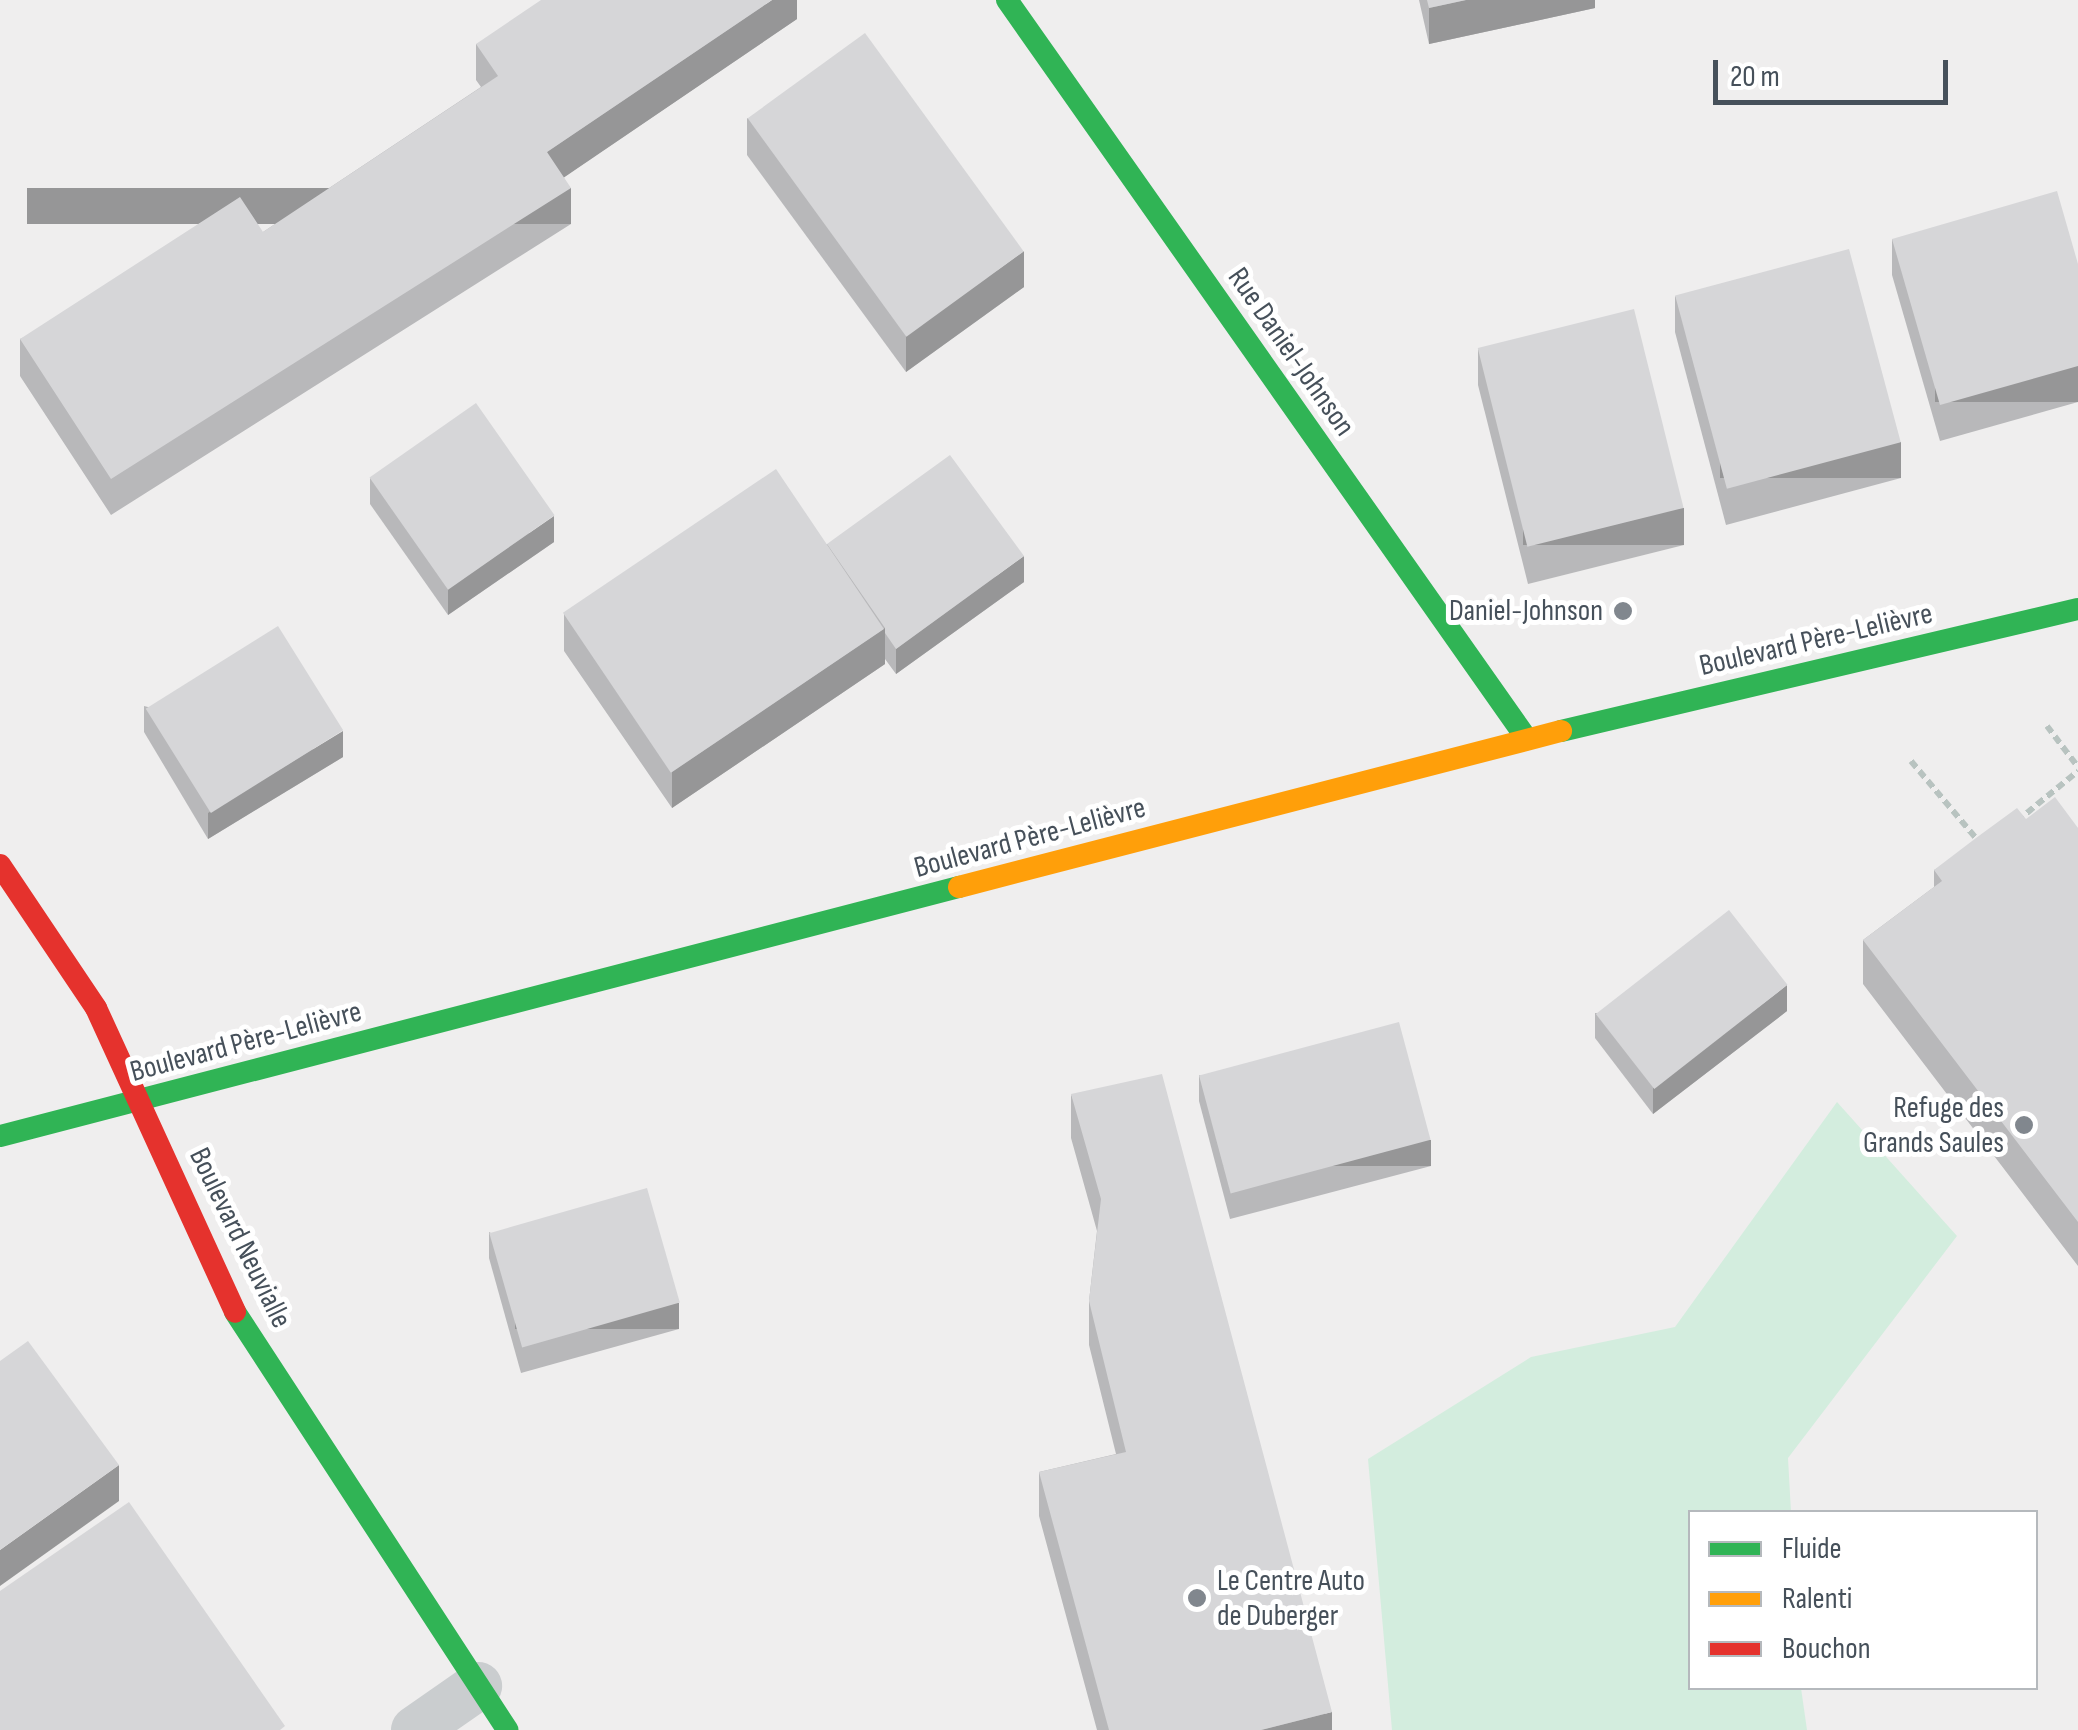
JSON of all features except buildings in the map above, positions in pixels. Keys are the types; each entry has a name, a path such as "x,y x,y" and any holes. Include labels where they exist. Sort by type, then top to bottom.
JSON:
{"main road":[{"name":"Rue Daniel-Johnson","path":"1006,0 1526,739"},
{"name":"Boulevard Père-Lelièvre","path":"0,1136 1526,739 2078,609"},
{"name":"Boulevard Neuvialle","path":"0,865 96,1008 142,1100 238,1316 507,1730"}],"lane":[{"path":"415,1730 478,1686"}],"path":[{"path":"2011,826 2078,769 2047,726"},
{"path":"1911,761 1992,857"},
{"path":"1984,848 1998,837"}],"green space":[{"path":"1837,1102 1957,1236 1788,1458 1791,1510 1688,1510 1688,1690 1801,1690 1807,1730 1392,1730 1368,1459 1531,1357 1675,1327"}],"traffic: fast":[{"path":"1007,0 1527,739"},
{"path":"1561,731 2078,609"},
{"path":"0,1136 959,887"},
{"path":"235,1312 507,1730"}],"traffic: slow":[{"path":"959,887 1561,731"}],"traffic: jam":[{"path":"0,865 96,1008 235,1312"}],"place":[{"name":"Daniel-Johnson","path":"1623,611"},
{"name":"Refuge des Grands Saules","path":"2024,1125"},
{"name":"Le Centre Auto de Duberger","path":"1197,1598"}]}
